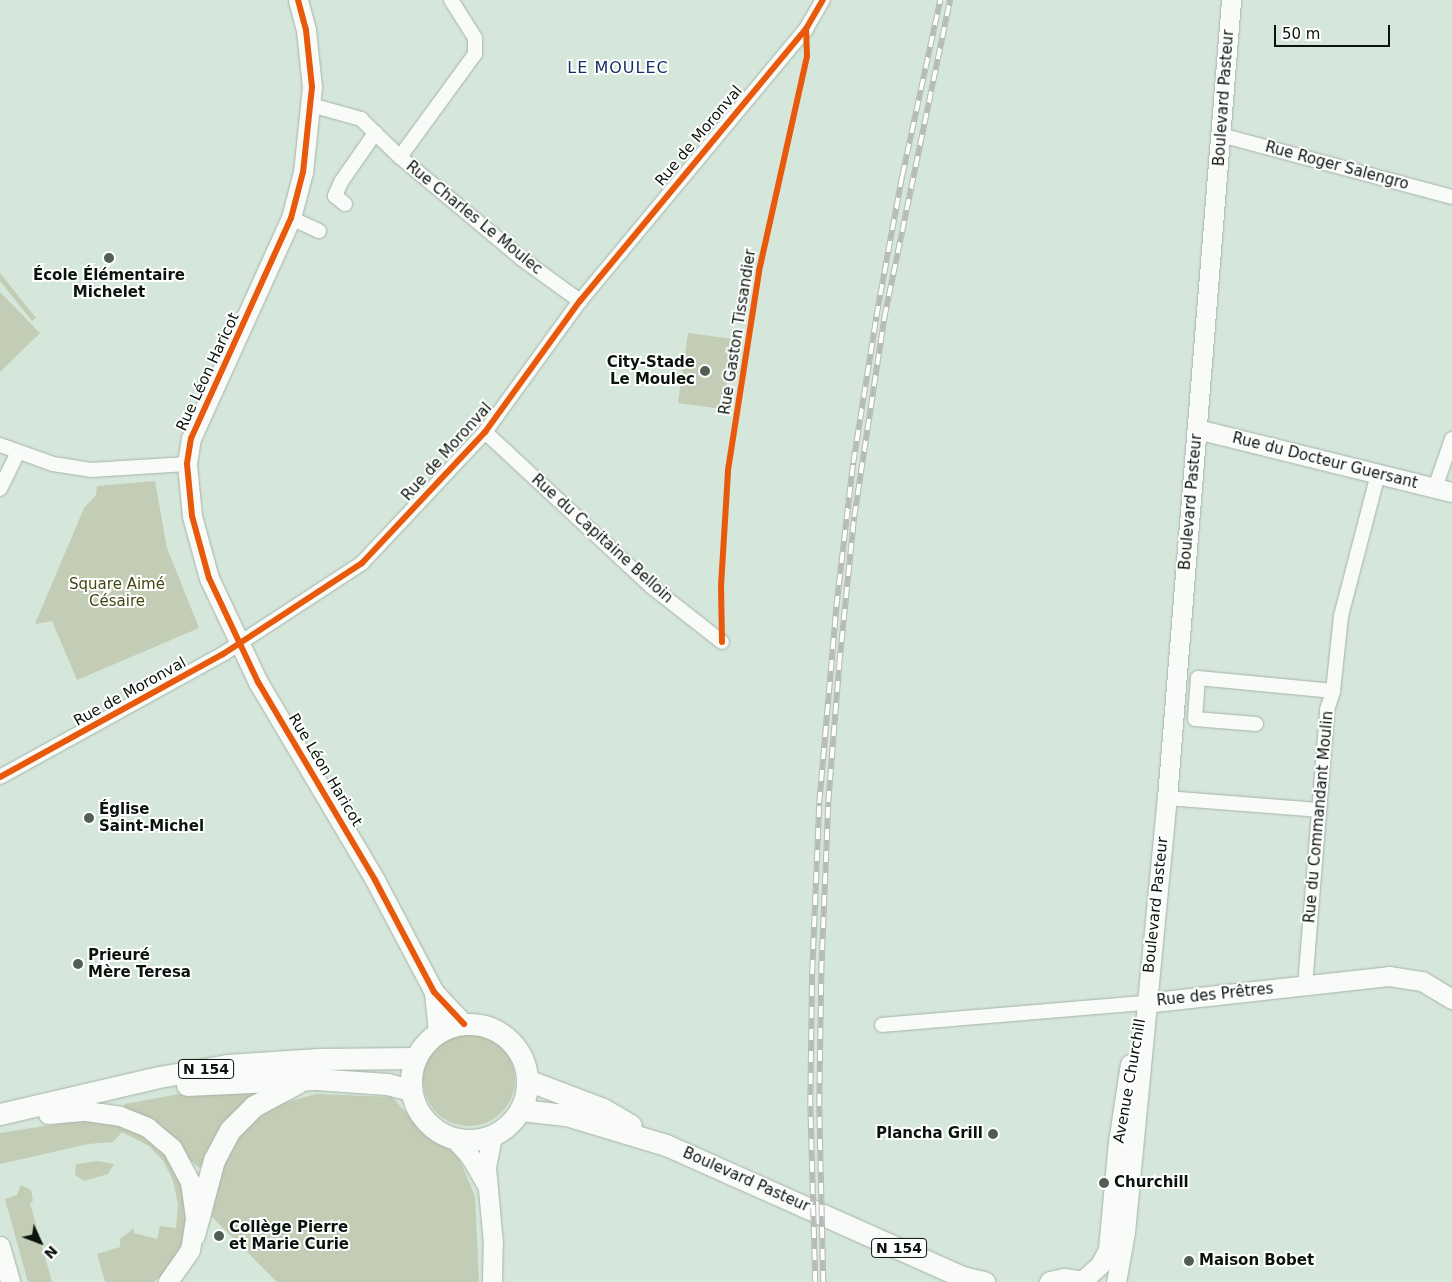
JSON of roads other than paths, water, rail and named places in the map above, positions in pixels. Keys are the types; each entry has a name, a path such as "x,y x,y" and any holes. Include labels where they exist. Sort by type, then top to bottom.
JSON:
{"main road":[{"path":"464,1024 483,1026 507,1040 524,1062 527,1080 520,1110 508,1125 492,1136 473,1141 455,1139 439,1132 425,1121 416,1107 411,1090 416,1058 438,1034 464,1024"},
{"name":"N 154","path":"0,1114 159,1077 227,1065 318,1059 416,1058"},
{"path":"194,1235 214,1160 230,1130 261,1101 286,1087 315,1079"},
{"name":"N 154","path":"48,1114 191,1085 315,1079 387,1084 411,1090"},
{"name":"N 154","path":"527,1080 603,1109 666,1145"},
{"name":"Boulevard Pasteur","path":"520,1110 566,1115 666,1145 965,1280"},
{"path":"0,1125 48,1114"},
{"name":"N 154","path":"965,1280 984,1282"},
{"path":"1050,1282 1084,1281"}],"street":[{"name":"Rue Léon Haricot","path":"298,0 309,49 311,105 303,172 292,218 196,427 186,464 199,546 212,585 258,682 375,880 434,992 464,1024"},
{"name":"Rue Charles Le Moulec","path":"451,0 475,38 475,54 400,157 522,259 580,301"},
{"name":"Rue de Moronval","path":"0,776 239,643 362,562 485,432 580,301 806,29 823,0"},
{"name":"Boulevard Pasteur","path":"1145,1002 1167,798 1232,0"},
{"path":"311,105 361,119 400,157"},
{"path":"344,204 335,196 341,182 375,133"},
{"name":"Rue Roger Salengro","path":"1221,135 1452,196"},
{"path":"292,218 319,231"},
{"name":"Rue du Docteur Guersant","path":"1197,429 1444,490"},
{"name":"Rue du Capitaine Belloin","path":"485,432 652,587 722,642"},
{"path":"1444,490 1452,439"},
{"path":"0,445 17,454 91,470 186,464"},
{"path":"0,489 17,454"},
{"name":"Rue du Commandant Moulin","path":"1305,986 1327,710 1333,691 1341,616 1378,474"},
{"path":"1256,724 1195,719 1198,678 1333,691"},
{"path":"1167,798 1318,810"},
{"name":"Rue des Prêtres","path":"882,1025 1145,1002 1405,976 1422,981 1452,999"},
{"name":"Rue Léon Haricot","path":"434,992 438,1034"},
{"name":"Avenue Churchill","path":"1084,1281 1100,1265 1108,1249 1123,1102 1145,1002"},
{"name":"Avenue Churchill","path":"1116,1282 1125,1232 1145,1002"},
{"path":"48,1114 86,1111 114,1114 140,1123 161,1137 176,1155 190,1182 195,1210 194,1235 186,1258 168,1282"},
{"path":"492,1136 486,1166 493,1243 492,1282"},
{"path":"455,1139 470,1156 487,1187"},
{"path":"0,1246 10,1282"}],"railway":[{"path":"815,1282 810,1106 812,971 819,803 836,607 853,463 876,317 902,176 940,0"},
{"path":"823,1282 819,1105 821,972 828,802 839,664 854,517 884,318 950,0"}],"place":[{"name":"École Élémentaire Michelet","path":"109,258"},
{"name":"City-Stade Le Moulec","path":"705,371"},
{"name":"Église Saint-Michel","path":"89,818"},
{"name":"Prieuré Mère Teresa","path":"78,964"},
{"name":"Plancha Grill","path":"993,1134"},
{"name":"Churchill","path":"1104,1183"},
{"name":"Collège Pierre et Marie Curie","path":"219,1236"},
{"name":"Maison Bobet","path":"1189,1261"}],"district":[{"name":"LE MOULEC","path":"618,68"}],"park label":[{"name":"Square Aimé Césaire","path":"117,592"}]}
